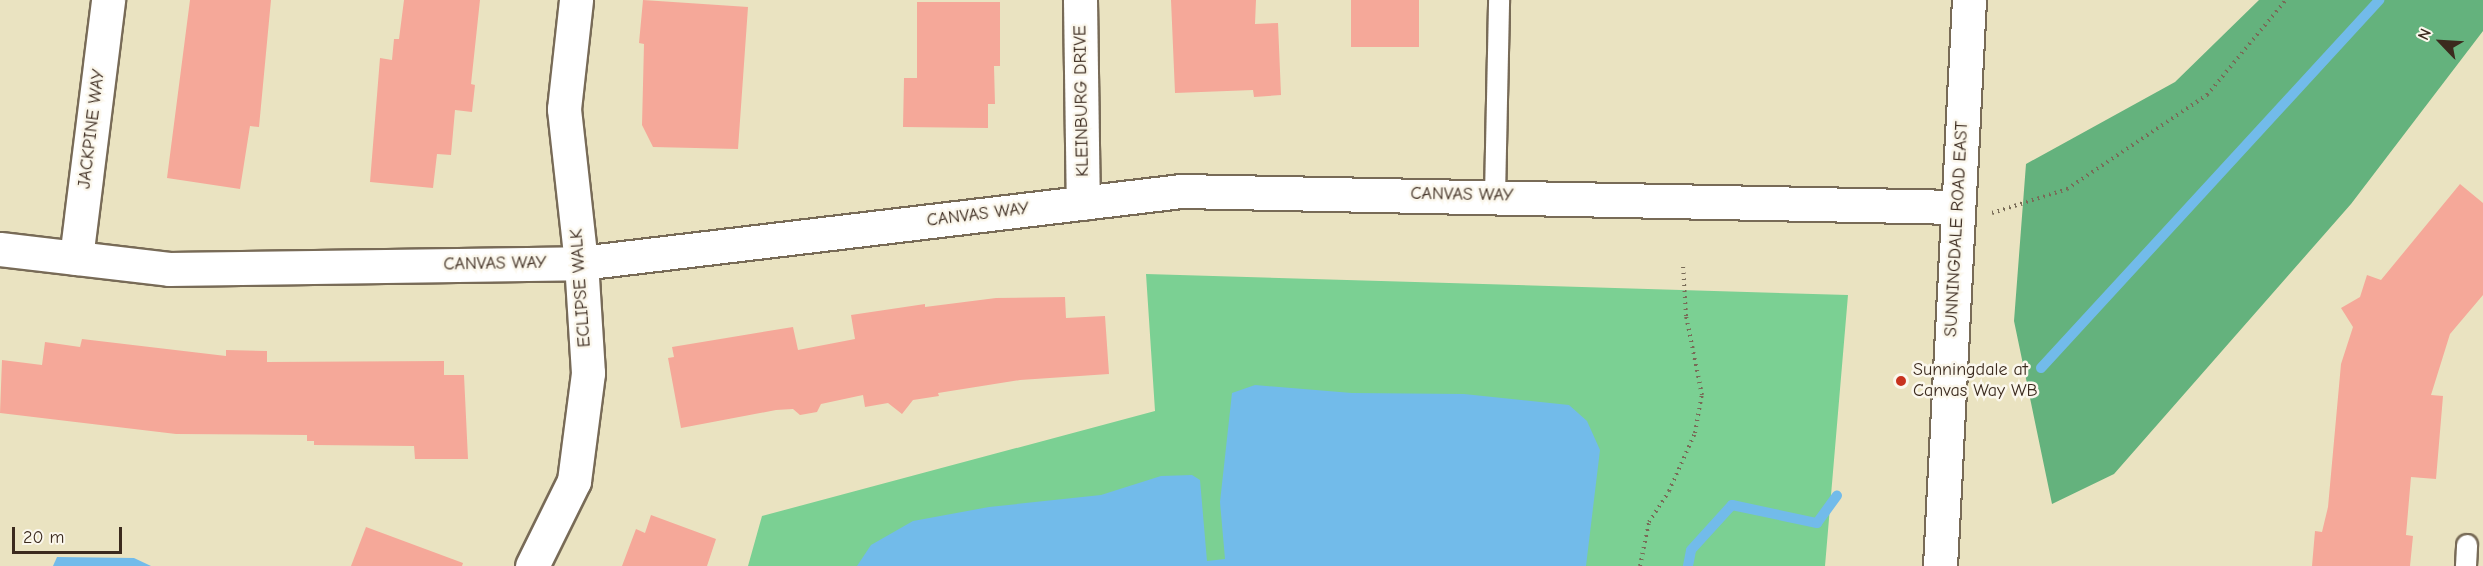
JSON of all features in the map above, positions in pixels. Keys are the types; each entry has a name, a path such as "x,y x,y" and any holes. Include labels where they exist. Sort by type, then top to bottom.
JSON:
{"street":[{"name":"JACKPINE WAY","path":"76,258 108,0"},
{"name":"ECLIPSE WALK","path":"532,566 574,481 588,373 581,263 564,109 576,0"},
{"name":"KLEINBURG DRIVE","path":"1080,0 1083,203"},
{"name":"SUNNINGDALE ROAD EAST","path":"1940,566 1969,0"},
{"name":"CANVAS WAY","path":"0,249 169,269 581,263 1182,191 1958,207"}],"lane":[{"path":"1495,196 1498,0"},
{"path":"2466,566 2468,545"}],"path":[{"path":"1990,224 1992,213 2067,189 2207,95 2286,0"},
{"path":"1640,566 1649,522 1669,490 1695,433 1702,395 1686,316 1683,266"}],"green space":[{"path":"2259,0 2483,0 2483,31 2351,204 2114,474 2052,504 2014,321 2026,164 2175,82"},
{"path":"1146,274 1848,295 1825,566 748,566 762,516 1155,411"}],"water":[{"path":"1255,385 1352,393 1464,394 1569,405 1587,421 1600,450 1586,566 857,566 871,545 913,521 989,507 1101,495 1161,476 1192,475 1200,480 1207,561 1225,559 1220,502 1232,393"},
{"path":"57,557 134,558 151,566 53,566"}],"building":[{"path":"190,0 271,0 259,127 250,126 240,189 167,178"},
{"path":"404,0 480,0 471,84 475,85 472,112 455,110 451,155 437,154 433,188 370,182 380,58 392,60 394,39 399,39"},
{"path":"643,0 748,7 738,149 653,147 642,125 644,44 639,43"},
{"path":"1171,0 1256,0 1255,24 1278,23 1281,95 1254,97 1253,90 1175,93"},
{"path":"1351,0 1419,0 1419,47 1351,47"},
{"path":"917,2 1000,2 1000,66 994,66 995,104 988,104 988,128 903,127 904,78 917,78"},
{"path":"2460,184 2483,203 2483,295 2450,334 2431,395 2443,396 2436,479 2411,477 2406,535 2413,536 2410,566 2312,566 2315,531 2322,532 2328,507 2341,364 2353,327 2341,308 2360,297 2367,275 2381,280"},
{"path":"1065,297 1066,318 1105,316 1109,374 1020,380 938,393 939,396 913,400 902,414 888,403 865,407 863,395 821,404 817,412 800,415 793,409 776,410 681,428 668,358 674,357 672,347 793,327 798,350 855,339 851,315 925,304 925,307 996,298"},
{"path":"82,339 226,356 226,350 267,351 267,362 444,361 444,375 464,375 468,459 415,459 414,446 314,445 314,441 307,441 307,435 176,434 0,413 2,360 42,365 45,342 80,347"},
{"path":"651,515 716,539 707,566 622,566 636,529 645,533"},
{"path":"366,527 463,563 462,566 351,566"}],"waterway":[{"path":"2041,368 2379,0"},
{"path":"1688,566 1691,550 1732,505 1817,523 1837,495"}],"place":[{"name":"Sunningdale at Canvas Way WB","path":"1901,381"}]}
